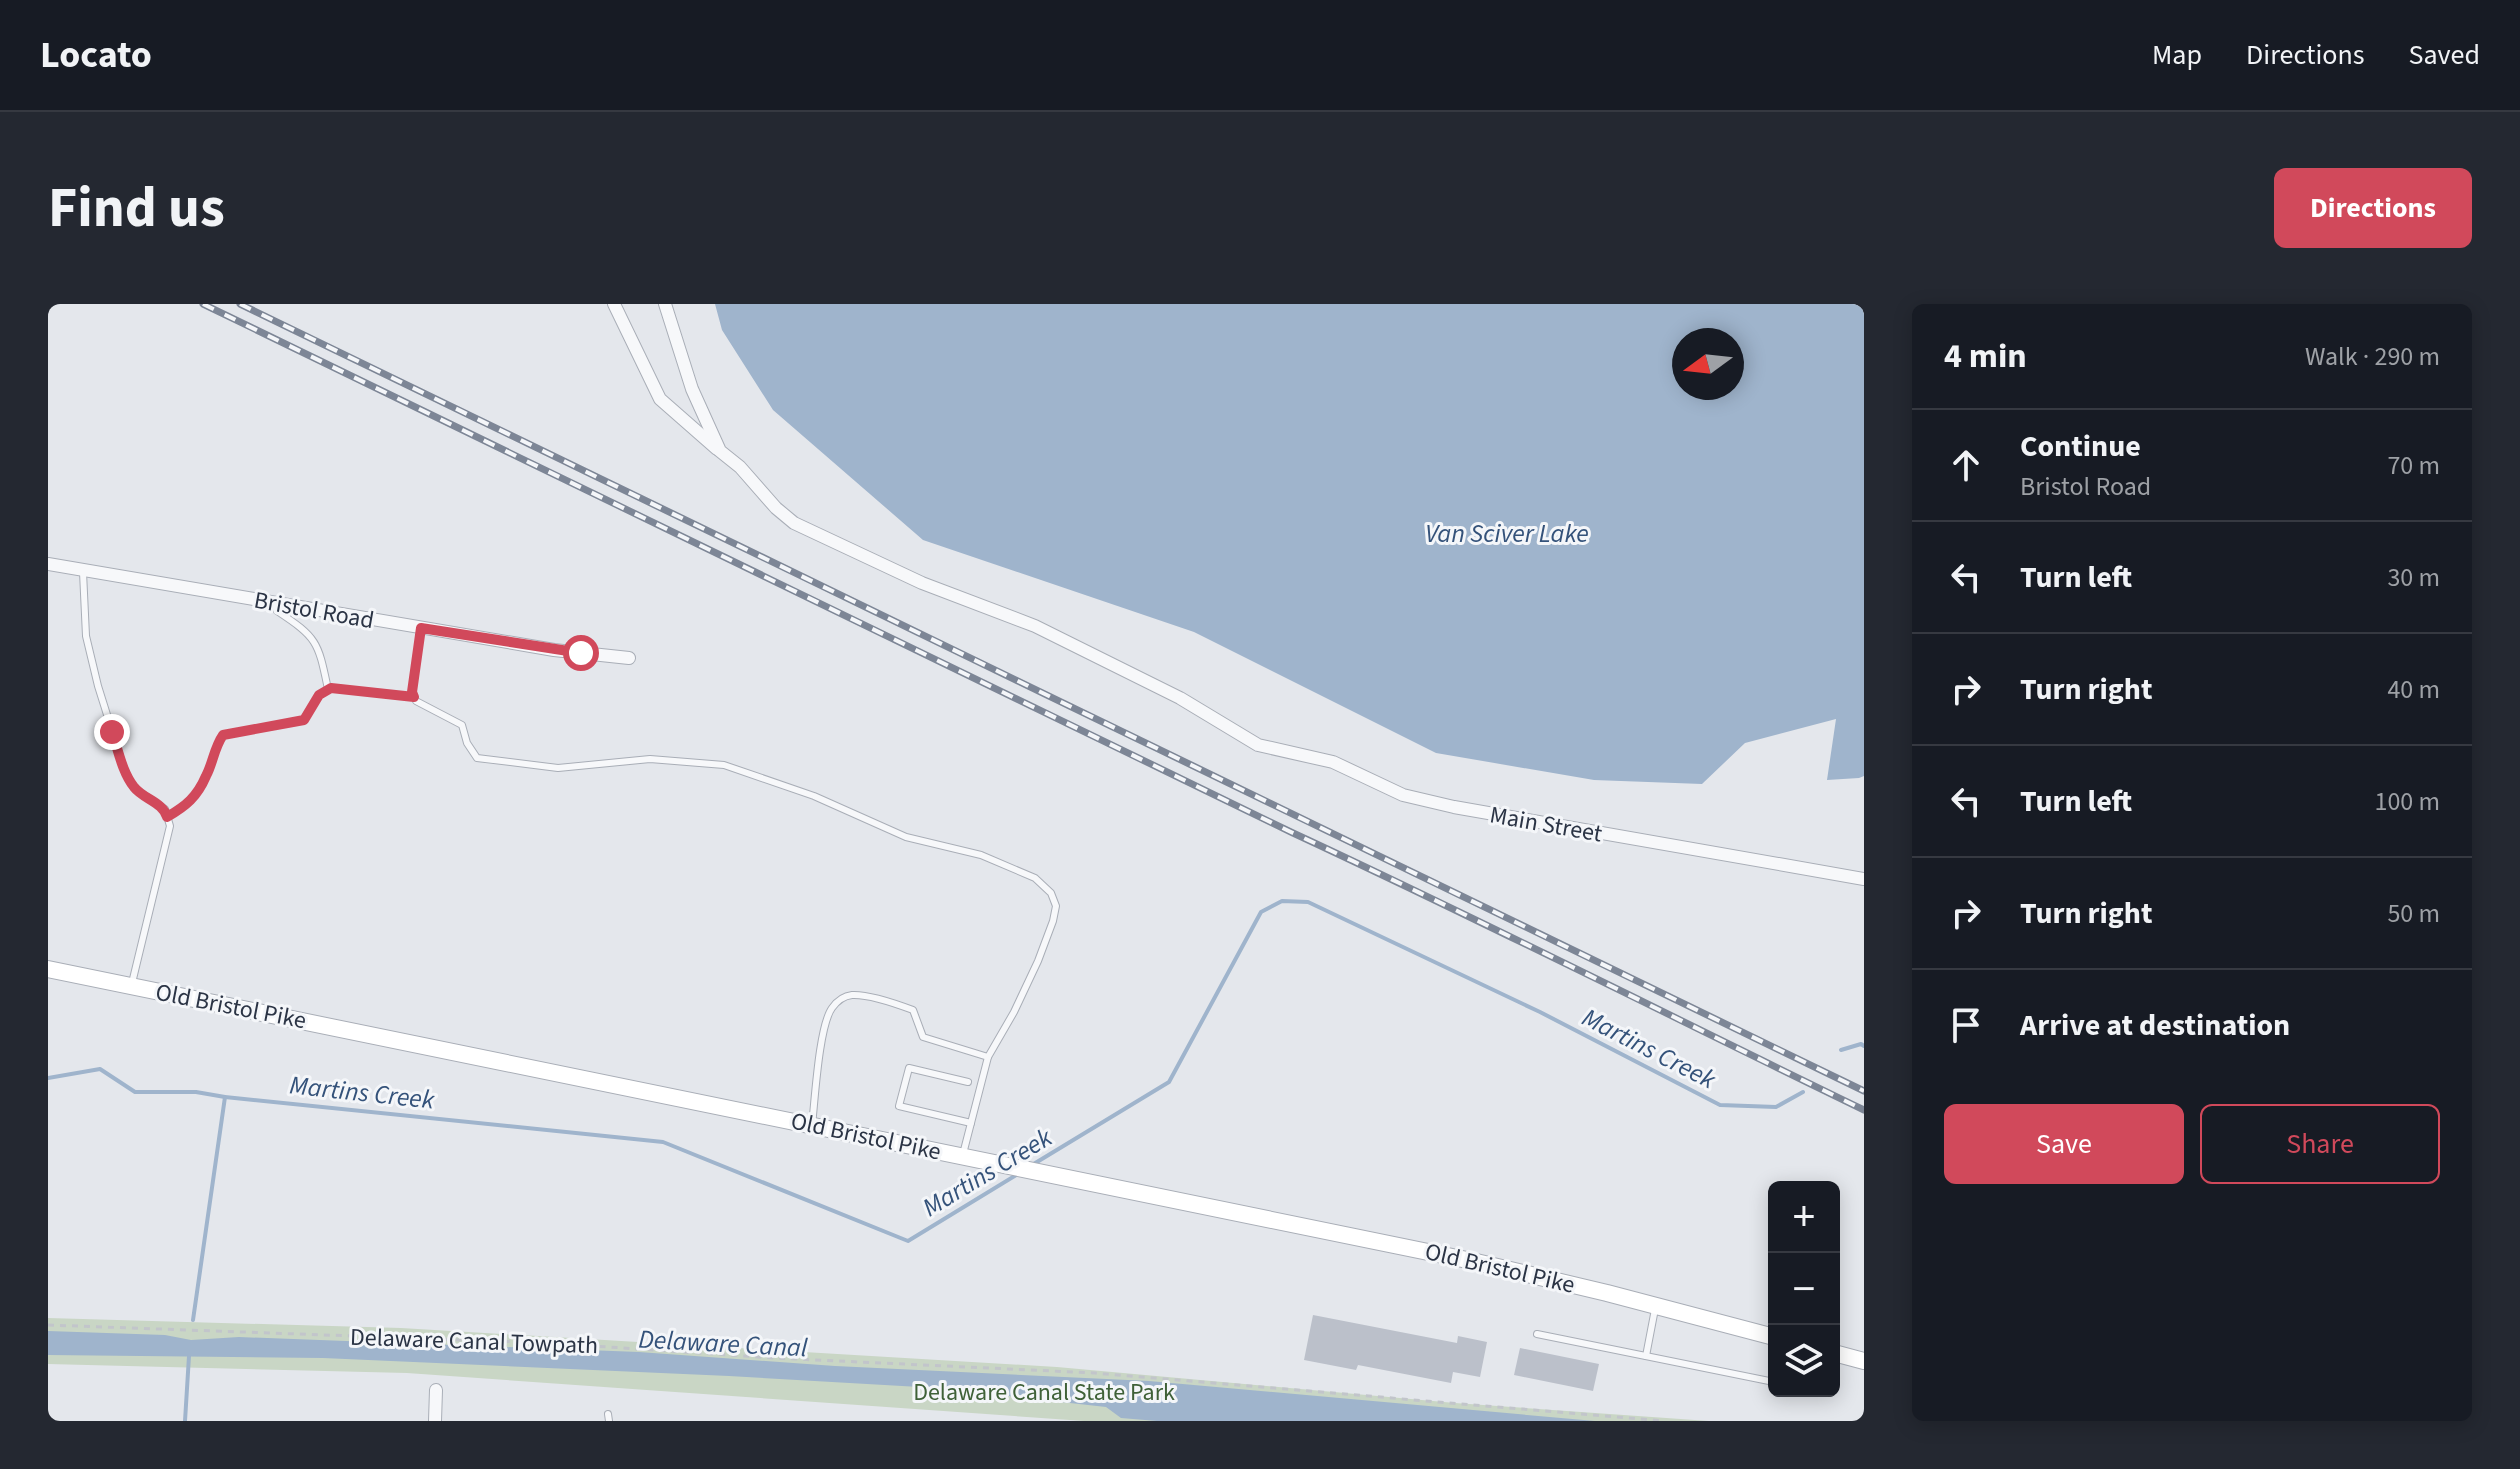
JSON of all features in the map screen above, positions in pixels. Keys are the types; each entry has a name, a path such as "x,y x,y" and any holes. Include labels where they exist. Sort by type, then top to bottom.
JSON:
{"main road":[{"name":"Old Bristol Pike","path":"48,969 1472,1261 1768,1335"},
{"path":"1840,1355 1864,1361"}],"street":[{"name":"Main Street","path":"614,304 660,399 740,467 776,508 794,523 922,583 1035,626 1180,698 1258,745 1333,762 1403,795 1454,807 1864,879"},
{"path":"665,304 692,389 720,451"},
{"name":"Bristol Road","path":"48,564 421,628 629,658"},
{"path":"435,1421 436,1390"}],"lane":[{"path":"83,570 86,636 125,772 134,788 165,809 170,826 131,986"},
{"path":"274,603 277,611 307,630 319,646 328,689"},
{"path":"421,628 412,692 414,697 416,701 462,725 467,743 477,758 558,768 650,759 724,765 814,796 906,837 981,855 1035,878 1051,893 1056,906 1053,921 1014,1012 988,1057 963,1156"},
{"path":"167,817 188,805 207,776 223,735 304,720 319,695 328,689 414,697"},
{"path":"812,1125 820,1049 830,1010 841,998 854,995 913,1010 923,1037 988,1057"},
{"path":"968,1082 909,1068 899,1106 971,1123"},
{"path":"1646,1356 1656,1306"},
{"path":"1537,1334 1768,1381"}],"path":[{"name":"Delaware Canal Towpath","path":"48,1325 548,1343 774,1358 1095,1373 1664,1421"}],"green space":[{"name":"Delaware Canal State Park","path":"48,1318 401,1328 1057,1367 1455,1403 1709,1421 1084,1421 407,1373 48,1364"}],"water":[{"name":"Van Sciver Lake","path":"715,304 1864,304 1864,776 1827,780 1836,719 1745,743 1702,784 1594,780 1436,753 1194,632 923,540 773,410 722,330"},
{"path":"48,1331 165,1335 191,1340 239,1337 639,1352 835,1366 1149,1381 1595,1421 1157,1421 1121,1418 1106,1407 937,1388 323,1358 48,1355"}],"building":[{"path":"1313,1315 1457,1343 1458,1336 1487,1342 1480,1377 1453,1372 1451,1383 1358,1365 1356,1370 1304,1360"},
{"path":"1520,1348 1599,1364 1593,1391 1514,1375"}],"waterway":[{"name":"Martins Creek","path":"1032,1165 1169,1082 1261,912 1282,901 1308,902 1540,1012 1720,1105 1776,1107 1803,1092"},
{"name":"Martins Creek","path":"1841,1050 1861,1044 1864,1046"},
{"name":"Martins Creek","path":"48,1078 100,1069 135,1092 196,1092 663,1142 908,1241 1018,1174"},
{"path":"193,1320 225,1097"},
{"path":"185,1421 189,1356"}],"railway":[{"path":"203,304 1864,1110"},
{"path":"240,304 1864,1091"}],"route":[{"path":"112,732 125,772 134,788 165,809 167,817 188,805 207,776 223,735 304,720 319,695 331,688 414,697 412,692 421,628 581,653"}],"water label":[{"name":"Delaware Canal","path":"723,1343"}]}
